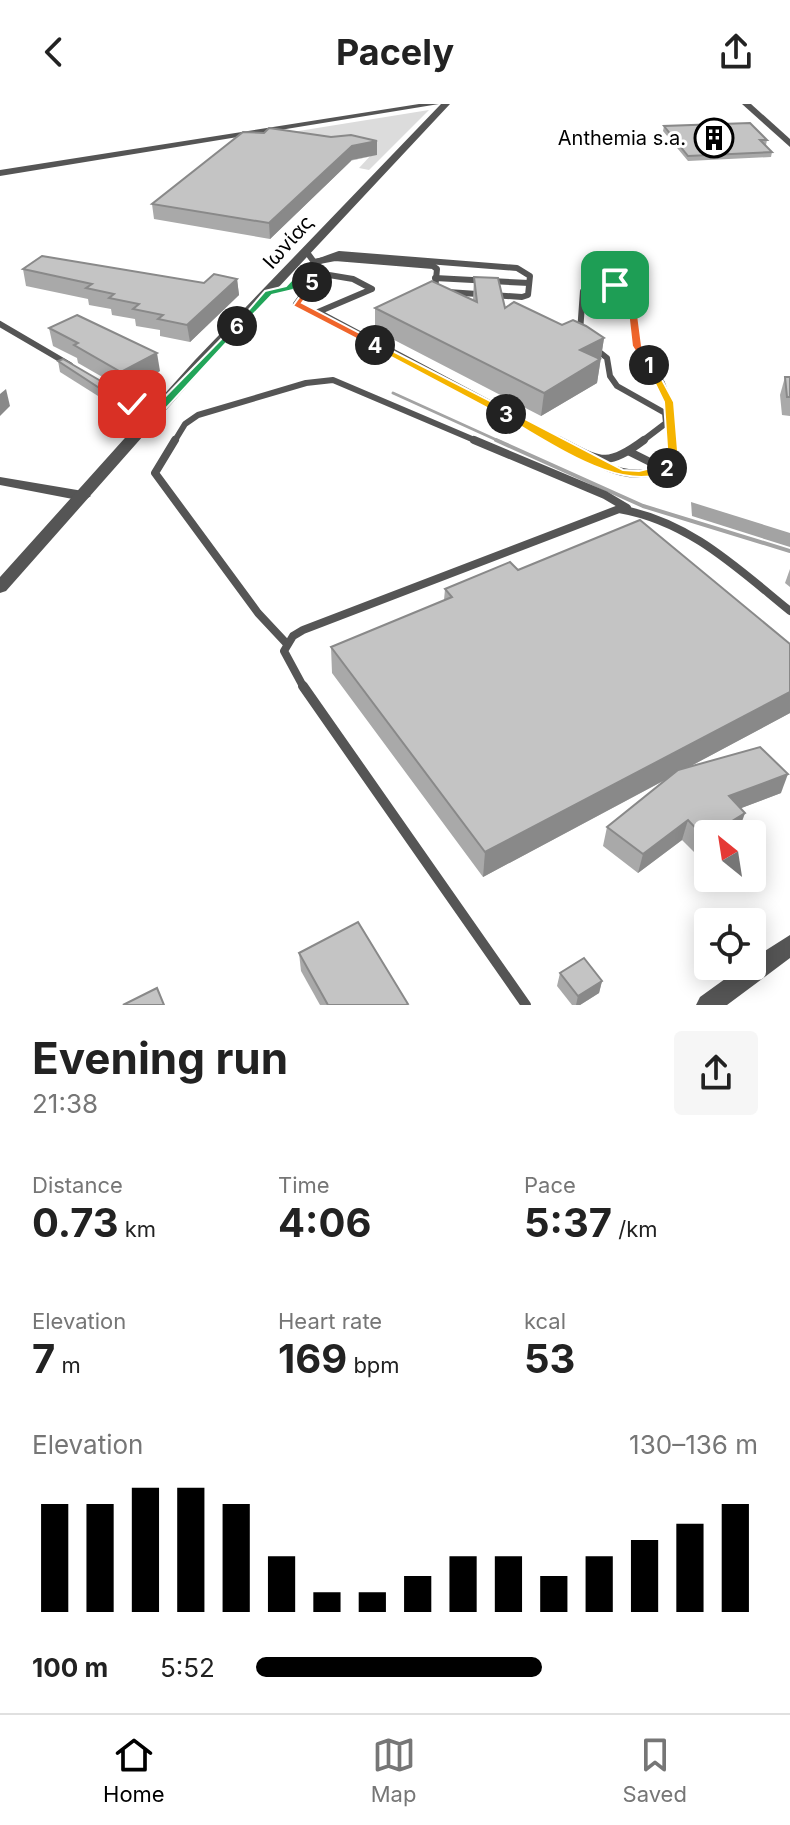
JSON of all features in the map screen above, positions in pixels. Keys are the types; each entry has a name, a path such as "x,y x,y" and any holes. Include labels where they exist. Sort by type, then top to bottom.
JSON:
{"street":[{"path":"0,173 435,104"},
{"name":"Ιωνίας","path":"0,587 148,421 268,293 312,258 446,104"},
{"path":"746,104 790,144"},
{"path":"0,481 83,496"},
{"path":"708,1005 790,945"}],"lane":[{"path":"339,254 517,268 530,276 528,295 437,292 433,289 437,269 426,265 312,258 339,254"},
{"path":"268,293 290,288 307,272 312,258"},
{"path":"307,272 353,279 372,289 318,312 594,458 618,459 666,423 665,413 617,386 610,376 611,362 606,354 580,339 581,295 589,287 615,285 630,292 637,346 662,383 669,402 674,463"},
{"path":"307,272 316,277 296,304 620,474 639,475 665,469 674,463"},
{"path":"435,278 529,283"},
{"path":"0,324 76,368"},
{"path":"88,376 126,398 148,421"},
{"path":"287,644 258,613 155,473 185,424 198,415 306,383 333,380 590,489 629,510 693,534 790,611"},
{"path":"630,452 654,464 674,463"},
{"path":"526,1005 291,669 284,651 287,644 303,630 588,518 619,509 629,510"}],"shaded area":[{"path":"429,110 369,170 359,168 373,153 255,138"},
{"path":"691,502 790,533 790,547 692,516"}],"building":[{"name":"Anthemia s.a.","path":"750,123 767,140 760,140 772,152 688,156 664,126"},
{"path":"269,128 331,137 351,135 377,141 352,146 269,223 152,204 243,132 264,133"},
{"path":"42,256 204,283 214,274 237,279 187,325 158,319 163,315 133,309 139,304 109,298 114,294 86,288 92,284 23,269"},
{"path":"474,277 498,278 505,308 514,302 562,325 573,320 586,326 604,338 580,350 600,359 544,393 375,308 432,281 477,302"},
{"path":"77,315 157,353 121,372 49,328"},
{"path":"63,359 111,387 104,391 58,361"},
{"path":"785,377 790,377 790,397 787,397"},
{"path":"640,520 790,644 790,692 485,852 331,647 452,597 445,589 510,562 518,570"},
{"path":"760,747 788,774 729,796 745,813 734,820 694,820 694,826 688,820 643,854 607,827 678,770"},
{"path":"358,922 408,1004 328,1005 299,953"},
{"path":"584,958 602,981 578,996 560,973"},
{"path":"157,988 164,1005 123,1005"}],"waterway":[{"path":"393,393 501,442"},
{"path":"496,440 643,506 790,551"}],"place":[{"name":"Anthemia s.a.","path":"714,138"}],"route":[{"path":"132,404 148,421 268,293 290,288 305,271 316,277 296,304 620,474 654,473 674,463 669,402 662,383 637,346 630,292 615,285"}]}
